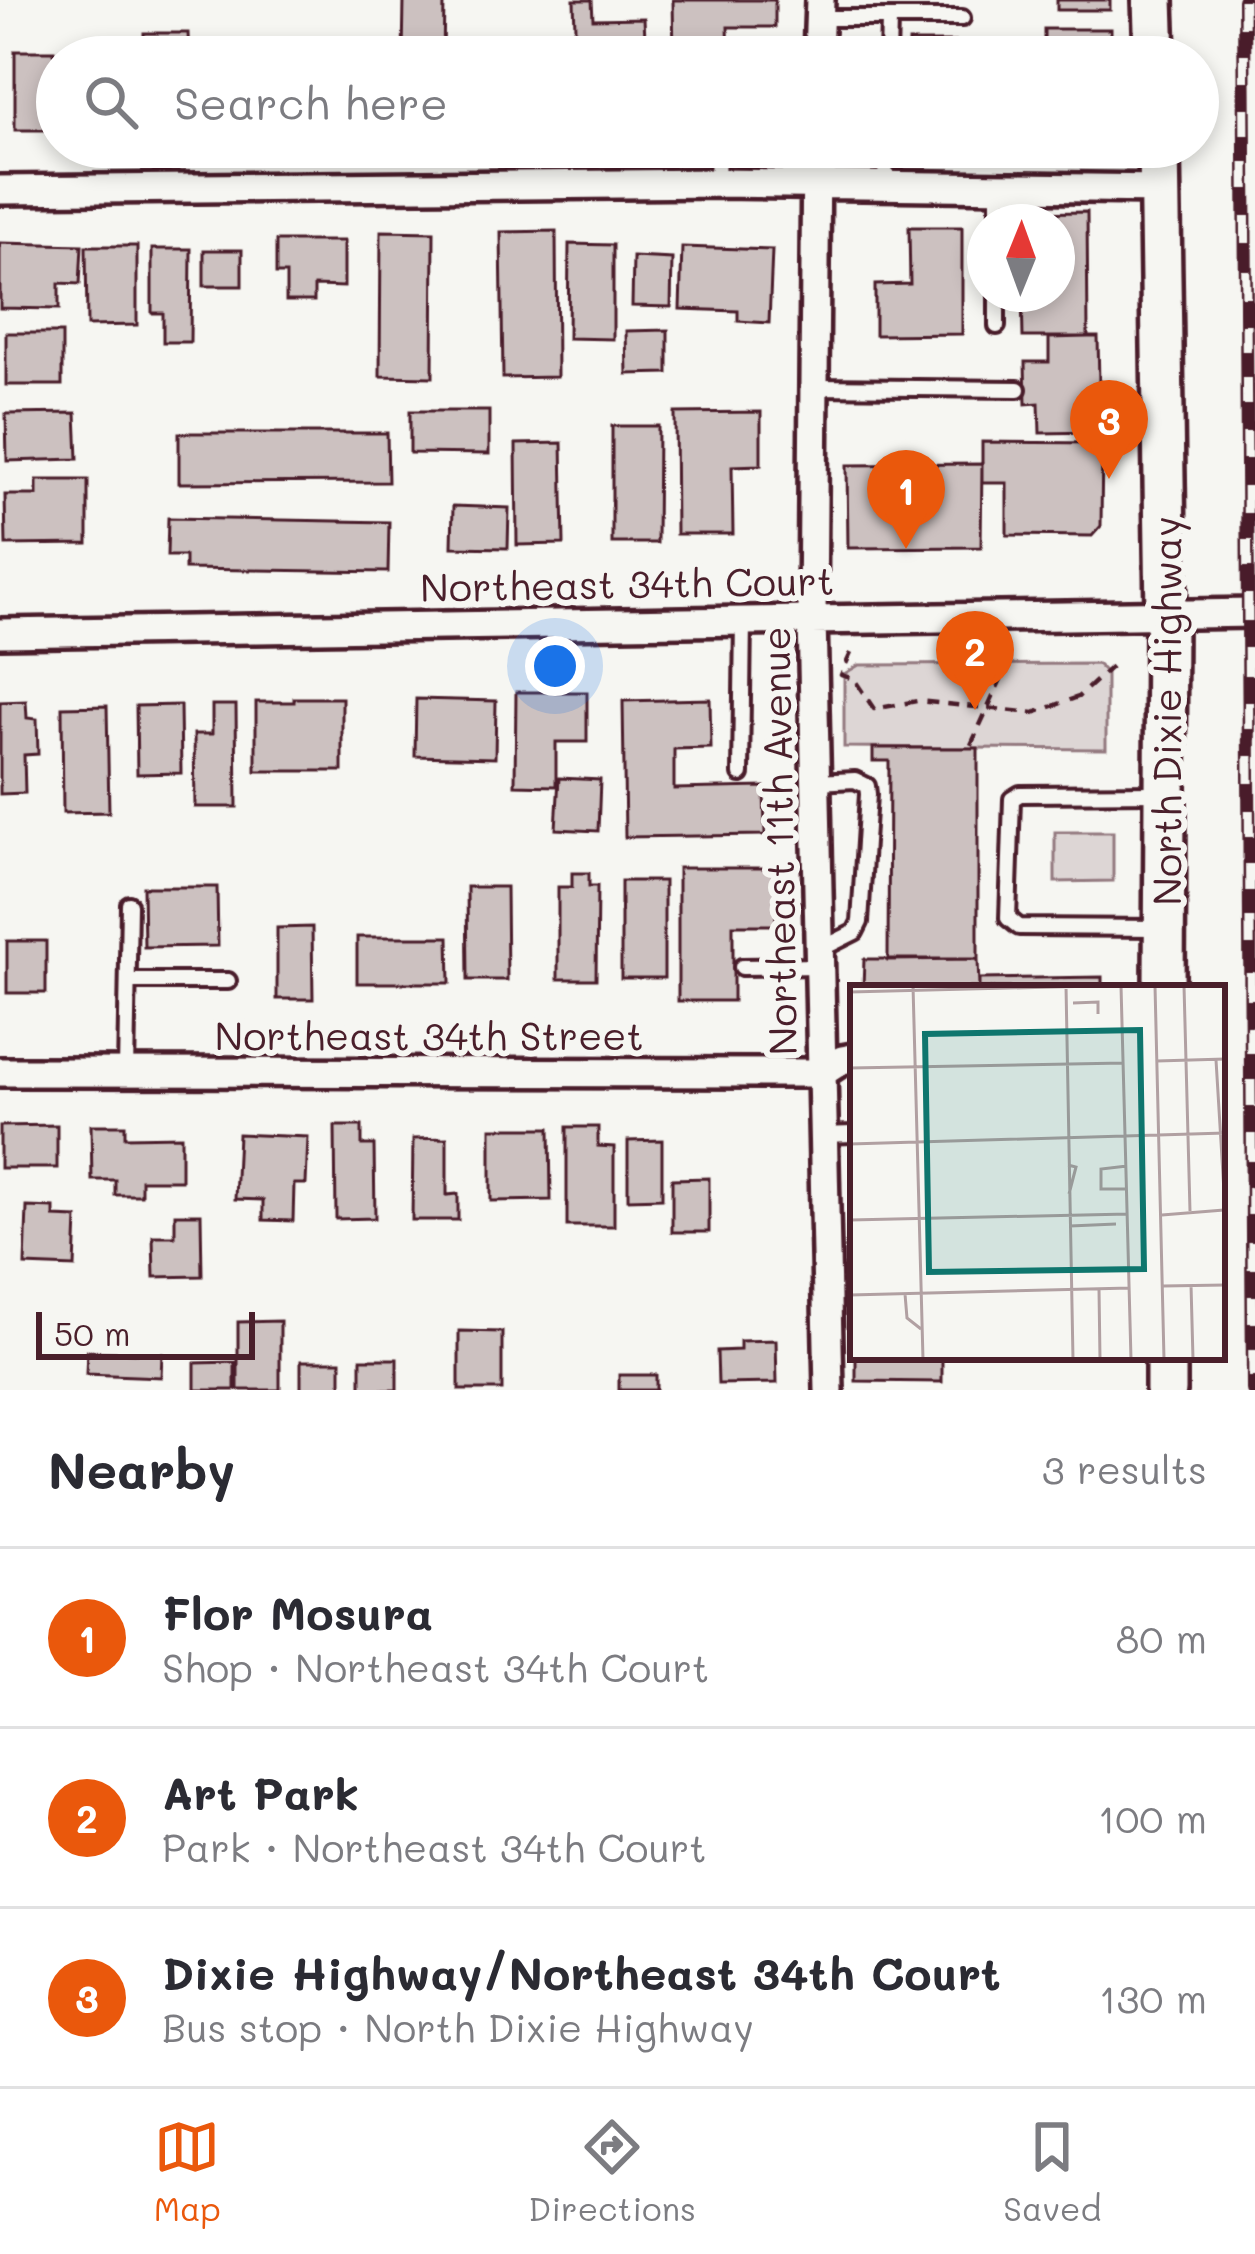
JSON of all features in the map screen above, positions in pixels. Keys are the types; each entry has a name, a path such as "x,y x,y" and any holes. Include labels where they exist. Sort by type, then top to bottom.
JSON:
{"main road":[{"path":"1153,0 1154,36"},
{"name":"North Dixie Highway","path":"1160,168 1166,613 1164,985"}],"street":[{"name":"Northeast 11th Avenue","path":"815,168 812,618 830,1390"},
{"path":"0,190 717,183 1160,189"},
{"name":"Northeast 34th Court","path":"0,633 1255,613"},
{"name":"Northeast 34th Street","path":"0,1072 822,1073 850,1059"}],"lane":[{"path":"820,9 889,20 962,18"},
{"path":"889,20 889,36"},
{"path":"717,168 717,183"},
{"path":"885,168 885,188"},
{"path":"998,189 998,204"},
{"path":"997,312 997,326"},
{"path":"814,387 1018,389"},
{"path":"742,774 743,620"},
{"path":"742,967 821,957 860,922 867,786 855,780 817,782"},
{"path":"1165,928 1019,926 1008,918 1012,800 1020,794 1166,794"},
{"path":"126,1074 129,904"},
{"path":"129,981 228,981"},
{"path":"824,1135 850,1135"}],"path":[{"path":"851,653 841,675 854,679 874,710 917,701 1034,713 1078,698 1116,662"},
{"path":"970,745 1011,657"}],"shaded area":[{"path":"1097,664 1106,673 1106,749 844,747 844,674 859,665"},
{"path":"1055,832 1113,832 1113,881 1055,882"}],"building":[{"path":"574,0 592,0 593,19 644,18 645,36 575,36"},
{"path":"673,0 775,0 775,27 728,27 728,36 674,36"},
{"path":"1057,0 1110,0 1110,10 1057,10"},
{"path":"404,1 444,2 443,36 403,36"},
{"path":"1044,29 1111,29 1111,36 1044,36"},
{"path":"188,33 188,36 144,36"},
{"path":"15,51 36,51 36,130 15,130"},
{"path":"1075,212 1087,212 1088,337 1023,337 1022,312 1075,312"},
{"path":"909,227 962,227 962,334 875,335 875,285 910,284"},
{"path":"381,231 434,232 433,377 380,376"},
{"path":"556,231 557,377 503,378 501,232"},
{"path":"276,241 344,241 344,287 314,286 314,301 286,301 286,274 276,274"},
{"path":"0,243 82,245 80,284 59,283 59,309 0,308"},
{"path":"569,244 613,245 613,339 568,338"},
{"path":"86,246 137,246 137,325 87,326"},
{"path":"682,247 772,250 769,323 738,321 738,311 680,309"},
{"path":"152,249 191,249 190,342 163,342 163,313 152,313"},
{"path":"204,250 242,250 242,286 204,286"},
{"path":"633,257 672,259 671,307 632,306"},
{"path":"668,330 668,373 627,374 626,331"},
{"path":"6,333 62,333 62,385 6,385"},
{"path":"1098,337 1100,432 1040,433 1039,403 1026,404 1025,362 1049,362 1049,338"},
{"path":"410,411 489,411 489,454 410,453"},
{"path":"761,412 761,465 732,466 733,534 676,534 675,413"},
{"path":"76,413 78,459 7,461 6,414"},
{"path":"612,426 658,426 657,543 612,543"},
{"path":"179,433 387,433 388,482 179,483"},
{"path":"982,442 1102,443 1101,526 1092,536 1007,535 1007,483 982,483"},
{"path":"562,443 564,544 517,545 516,444"},
{"path":"982,464 981,547 848,548 847,465"},
{"path":"37,480 88,480 88,544 6,545 5,495 37,495"},
{"path":"453,506 509,508 508,548 452,547"},
{"path":"168,518 389,522 388,572 185,569 185,556 167,556"},
{"path":"516,692 587,692 587,742 556,742 556,786 515,785"},
{"path":"294,698 342,698 342,771 256,771 256,702 294,702"},
{"path":"416,699 496,701 495,758 415,756"},
{"path":"710,699 711,748 674,749 674,789 764,787 765,835 625,837 623,701"},
{"path":"26,701 27,718 37,719 38,754 24,755 25,793 0,794 0,702"},
{"path":"180,705 181,773 137,774 136,706"},
{"path":"212,705 236,705 237,807 195,807 194,734 212,734"},
{"path":"107,706 109,812 63,813 62,707"},
{"path":"873,748 978,748 978,959 888,960 889,761 873,761"},
{"path":"559,778 600,780 598,831 556,829"},
{"path":"678,868 775,868 776,925 733,925 733,1001 678,1001"},
{"path":"572,873 589,873 589,886 597,886 596,979 558,979 558,887 572,887"},
{"path":"621,881 664,881 664,978 621,978"},
{"path":"143,887 217,887 218,946 144,947"},
{"path":"467,887 506,887 507,980 468,980"},
{"path":"312,927 313,999 277,999 277,928"},
{"path":"357,937 449,937 450,983 357,983"},
{"path":"7,941 46,941 46,993 7,993"},
{"path":"864,959 978,959 979,985 863,985"},
{"path":"1102,977 1102,985 979,985 979,979"},
{"path":"57,1125 57,1168 0,1168 0,1126"},
{"path":"91,1125 125,1125 125,1137 181,1136 181,1180 141,1180 141,1195 115,1195 115,1180 92,1180"},
{"path":"335,1126 362,1126 362,1145 374,1145 375,1218 336,1219"},
{"path":"567,1127 598,1127 598,1146 614,1147 614,1226 567,1226"},
{"path":"491,1128 550,1128 551,1200 491,1201"},
{"path":"238,1134 308,1137 306,1184 294,1184 293,1221 263,1220 263,1200 235,1199"},
{"path":"447,1138 447,1195 458,1194 458,1220 412,1220 413,1139"},
{"path":"662,1140 662,1198 628,1199 628,1141"},
{"path":"709,1178 709,1232 672,1232 672,1179"},
{"path":"27,1207 54,1208 54,1217 77,1218 75,1267 25,1265"},
{"path":"175,1214 201,1214 202,1276 154,1277 153,1236 175,1236"},
{"path":"280,1321 280,1390 238,1390 238,1322"},
{"path":"459,1331 502,1332 502,1390 459,1390"},
{"path":"776,1340 777,1383 718,1384 717,1351 740,1350 740,1341"},
{"path":"87,1351 162,1354 161,1377 86,1374"},
{"path":"361,1359 397,1359 397,1390 361,1390"},
{"path":"856,1360 942,1360 942,1382 856,1381"},
{"path":"301,1361 341,1361 341,1390 301,1390"},
{"path":"235,1362 235,1390 195,1390 195,1363"},
{"path":"619,1375 656,1375 656,1390 619,1390"}],"railway":[{"path":"1244,0 1253,1390"}],"place":[{"name":"Dixie Highway/Northeast 34th Court","path":"1109,479"},
{"name":"Flor Mosura","path":"906,549"},
{"name":"Art Park","path":"975,710"}]}
